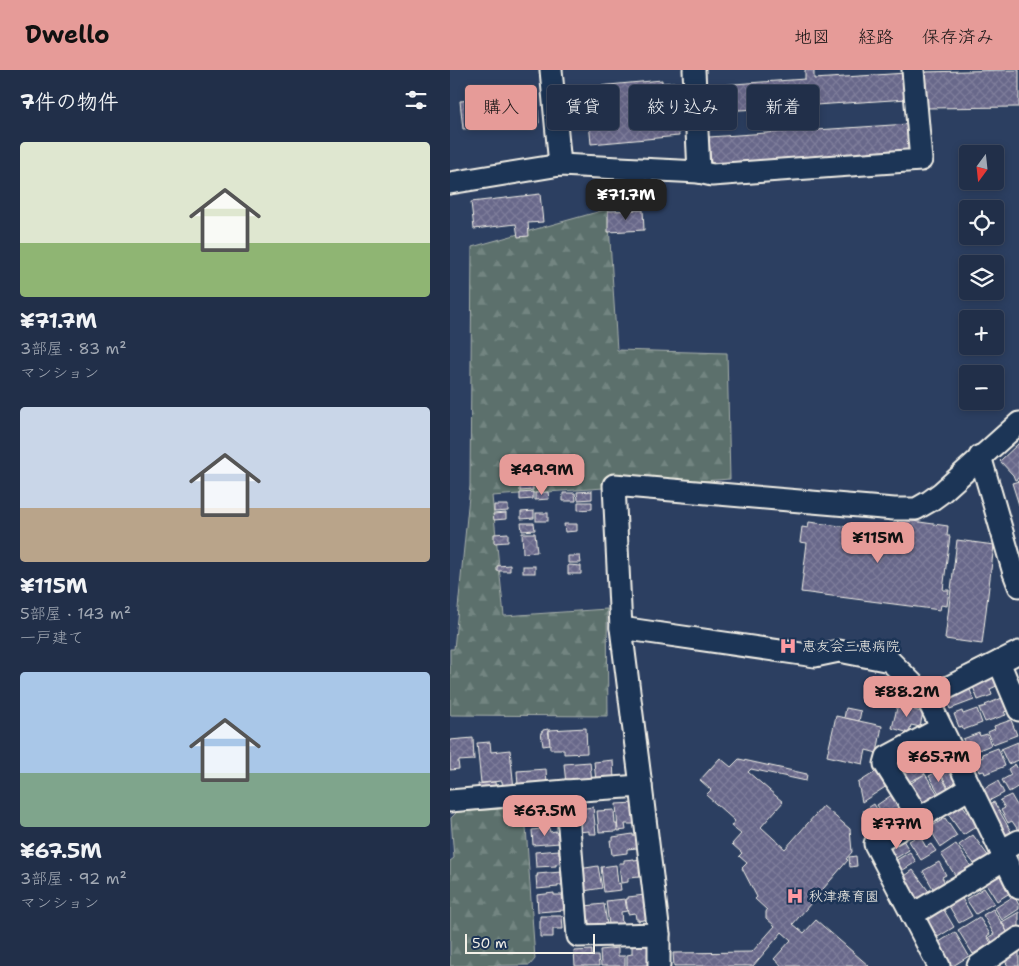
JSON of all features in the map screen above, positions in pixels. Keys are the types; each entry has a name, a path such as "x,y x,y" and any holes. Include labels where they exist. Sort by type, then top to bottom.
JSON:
{"street":[{"path":"551,70 560,165"},
{"path":"694,70 699,172"},
{"path":"450,183 560,165 699,172 712,175 921,160 914,70"},
{"path":"659,966 658,934 621,628 614,485 894,509 916,509 941,493 1019,423"},
{"path":"980,456 1017,577"},
{"path":"621,628 815,656 839,651 890,661 927,698 970,788 1008,850 1019,888"},
{"path":"927,698 1019,652"},
{"path":"999,662 1019,710"},
{"path":"919,818 885,764 887,757 941,728"},
{"path":"450,801 641,786"},
{"path":"939,966 875,844 970,788"},
{"path":"566,791 578,936 658,934"},
{"path":"912,915 1008,850"},
{"path":"978,966 1019,938"}],"green space":[{"path":"608,209 617,350 727,353 730,479 492,496 504,616 607,609 608,716 450,715 450,649 454,649 470,486 472,247"},
{"path":"517,808 525,812 535,959 530,965 450,966 450,861 454,858 451,818 457,812"}],"building":[{"path":"805,70 814,70 814,79 906,73 908,99 819,105 819,85 747,85 747,110 737,110 737,85 719,85 805,79"},
{"path":"1019,70 1019,107 925,108 924,72"},
{"path":"662,80 662,83 674,82 674,85 629,85 629,130 678,130 679,136 591,144 590,130 619,130 619,85 609,85"},
{"path":"537,95 539,123 537,123"},
{"path":"460,101 465,101 465,129 463,129"},
{"path":"908,124 910,150 711,164 709,137"},
{"path":"540,194 543,222 528,223 529,236 518,237 516,224 474,229 471,202"},
{"path":"643,210 644,230 608,232 608,211"},
{"path":"1019,443 1019,478 1015,480 1013,475 1000,461"},
{"path":"1019,481 1019,505 1012,483"},
{"path":"533,483 533,490 520,491 520,484"},
{"path":"592,491 592,499 578,500 577,492"},
{"path":"533,492 533,499 520,500 520,493"},
{"path":"548,492 549,499 535,500 535,493"},
{"path":"563,493 575,493 576,501 563,501"},
{"path":"578,502 592,502 592,509 578,510"},
{"path":"494,505 508,505 508,511 494,512"},
{"path":"534,511 534,518 521,519 521,512"},
{"path":"506,513 506,519 494,520 493,514"},
{"path":"536,513 548,513 548,521 536,521"},
{"path":"898,519 948,526 947,536 950,536 943,590 949,590 947,606 941,605 940,610 801,592 807,543 800,542 802,527 808,528 809,522 896,533"},
{"path":"521,523 534,523 535,530 522,531"},
{"path":"564,524 577,524 577,531 565,532"},
{"path":"508,533 508,542 494,543 494,534"},
{"path":"522,533 535,533 537,552 523,553"},
{"path":"957,540 994,545 982,644 945,639"},
{"path":"568,556 580,556 581,563 568,563"},
{"path":"510,565 510,571 497,571 497,566"},
{"path":"568,565 581,566 581,574 568,574"},
{"path":"523,566 535,566 535,573 523,573"},
{"path":"996,676 999,685 990,689 992,695 978,700 972,684"},
{"path":"968,685 974,700 950,709 945,697"},
{"path":"1002,698 1007,711 1004,712 1006,715 985,722 979,708"},
{"path":"898,704 923,712 920,727 911,725 909,733 892,728"},
{"path":"846,708 861,711 859,721 844,718"},
{"path":"977,709 982,723 963,730 962,726 959,727 954,714 962,711 963,714"},
{"path":"836,716 882,726 877,753 866,750 863,764 827,756"},
{"path":"1011,720 1017,735 993,744 988,732 995,729 994,726"},
{"path":"586,728 587,753 564,754 564,749 550,749 549,730"},
{"path":"548,729 550,745 543,746 541,732"},
{"path":"979,733 980,736 987,734 991,745 969,754 963,739"},
{"path":"473,738 474,760 458,761 459,769 450,770 450,740"},
{"path":"490,742 491,752 510,750 514,789 503,790 502,781 481,783 477,743"},
{"path":"1018,742 1019,760 1008,764 1001,749"},
{"path":"938,745 946,761 936,767 928,751"},
{"path":"998,748 1005,766 985,774 984,771 979,772 977,759 983,757 982,754"},
{"path":"927,751 936,766 925,772 917,757"},
{"path":"908,752 913,761 917,759 925,774 909,782 896,759"},
{"path":"720,758 731,767 739,759 807,774 806,781 751,769 748,772 783,802 761,827 785,849 823,806 850,829 852,852 846,859 848,860 793,924 804,933 816,920 869,966 782,966 774,959 791,940 782,932 753,966 674,966 673,953 752,952 775,926 766,918 767,910 755,899 757,897 742,868 747,863 739,856 742,853 732,844 741,834 731,826 735,821 706,795 711,790 700,780"},
{"path":"613,760 614,780 596,781 594,762"},
{"path":"590,762 592,782 566,784 564,764"},
{"path":"1015,764 1019,771 1019,786 1009,792 1002,780 1011,775 1008,769"},
{"path":"947,766 957,782 950,790 939,771"},
{"path":"546,769 547,785 518,787 517,771"},
{"path":"880,769 890,784 862,802 858,783"},
{"path":"938,771 949,790 940,795 929,776"},
{"path":"925,774 939,796 924,805 911,783"},
{"path":"998,781 1004,793 985,803 978,792"},
{"path":"495,782 496,790 479,792 478,784"},
{"path":"896,792 908,818 892,828 877,805"},
{"path":"1011,795 1019,809 1018,830 1012,821 1008,823 1001,810 1005,808 1000,800"},
{"path":"994,802 1013,835 1004,840 983,807"},
{"path":"635,803 637,824 625,824 626,830 618,831 616,804"},
{"path":"559,804 560,822 532,825 531,817 536,816 535,808"},
{"path":"874,804 887,827 873,835 864,821 868,819 863,811"},
{"path":"962,804 977,826 963,835 948,814"},
{"path":"593,807 596,834 589,834 589,831 578,832 577,809"},
{"path":"614,810 617,831 599,832 597,811"},
{"path":"945,818 957,836 941,847 929,828"},
{"path":"549,828 550,832 556,831 556,833 559,833 560,843 533,845 532,830"},
{"path":"633,834 638,839 639,845 637,848 627,849 627,853 612,855 610,840 613,840 613,837"},
{"path":"919,835 926,847 931,844 936,851 921,860 909,841"},
{"path":"973,835 989,857 976,866 959,845"},
{"path":"903,840 909,850 891,861 885,851"},
{"path":"956,844 972,868 957,878 941,854"},
{"path":"559,850 563,863 556,864 556,866 536,867 535,852"},
{"path":"910,852 916,862 895,875 888,865"},
{"path":"856,856 857,866 850,867 849,857"},
{"path":"642,859 643,871 640,872 640,877 628,878 628,882 621,883 619,863 624,863 624,860"},
{"path":"939,862 946,875 942,877 945,883 934,890 923,871"},
{"path":"616,865 618,884 620,883 621,890 604,892 601,867"},
{"path":"598,866 602,888 584,891 579,869"},
{"path":"913,870 930,893 917,902 897,882"},
{"path":"561,872 565,885 537,889 537,874"},
{"path":"1000,872 1013,891 997,901 985,882"},
{"path":"984,888 994,903 976,914 966,899"},
{"path":"554,893 554,895 562,895 564,910 538,912 537,895"},
{"path":"959,893 972,916 959,923 946,901"},
{"path":"645,895 649,919 638,921 635,913 628,914 626,899 628,897"},
{"path":"1014,896 1019,909 1002,920 995,908"},
{"path":"625,899 627,911 621,912 622,924 609,925 606,901"},
{"path":"604,904 607,925 591,927 590,923 588,924 585,906"},
{"path":"941,905 954,927 938,937 924,916"},
{"path":"993,909 1009,935 993,944 989,937 994,934 983,915"},
{"path":"1019,912 1019,927 1008,933 1002,922"},
{"path":"540,916 562,916 563,929 553,929 553,937 540,937"},
{"path":"979,917 990,934 987,936 991,943 973,954 958,930"},
{"path":"955,932 969,956 953,966 949,966 936,944"},
{"path":"650,945 651,965 627,966 627,955 632,954 632,946"},
{"path":"618,948 618,956 625,956 625,966 601,966 600,950"},
{"path":"1019,949 1019,966 1008,966 1002,956"},
{"path":"592,950 592,956 598,956 599,966 575,966 574,951"}],"place":[{"name":"恵友会三恵病院","path":"788,646"},
{"name":"秋津療育園","path":"795,896"}]}
